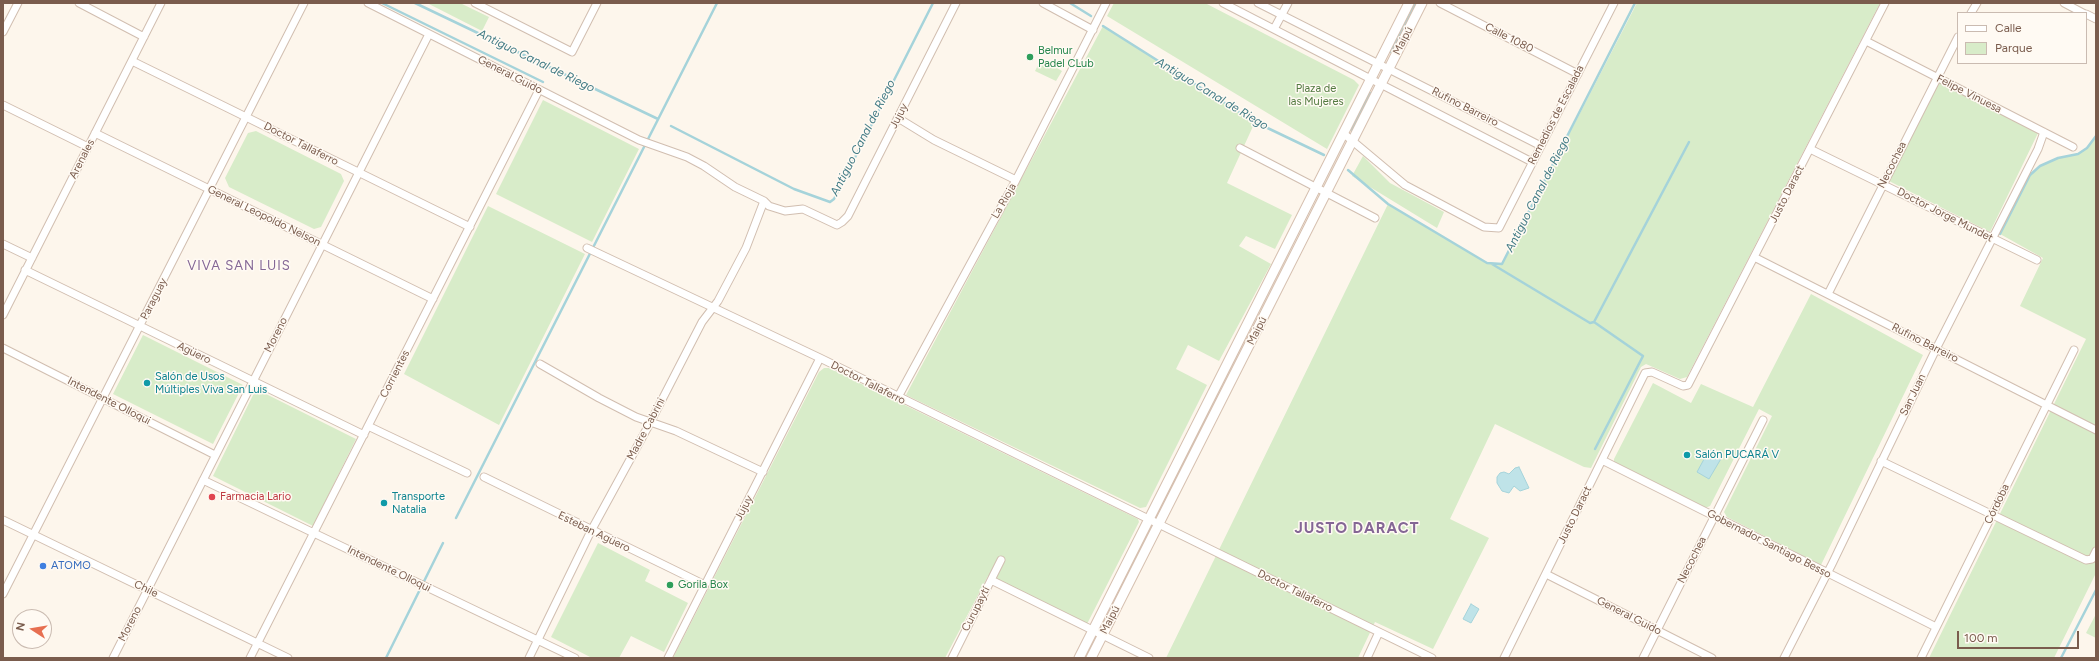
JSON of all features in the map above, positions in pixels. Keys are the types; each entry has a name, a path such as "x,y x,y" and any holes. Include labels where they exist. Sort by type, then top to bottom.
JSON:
{"street":[{"path":"3,32 18,3"},
{"path":"79,3 144,37"},
{"name":"Arenales","path":"3,315 161,3"},
{"name":"Paraguay","path":"3,594 32,534 140,326 304,3"},
{"name":"General Guido","path":"368,3 652,146 687,157 704,166 735,188 764,201 769,206 778,210 803,209 837,225"},
{"path":"475,3 572,52 597,3"},
{"name":"Jujuy","path":"837,225 848,216 956,3"},
{"path":"1043,3 1093,30"},
{"name":"La Rioja","path":"898,397 1016,180 1106,3"},
{"path":"1223,3 1370,78"},
{"path":"1258,3 1378,64"},
{"path":"1274,29 1288,3"},
{"name":"Maipú","path":"1079,658 1370,78 1410,3"},
{"name":"Maipú","path":"1091,658 1422,3"},
{"name":"Calle 1080","path":"1440,3 1578,74"},
{"name":"Remedios de Escalada","path":"1353,140 1404,185 1484,227 1499,228 1614,3"},
{"name":"Justo Daract","path":"1504,658 1645,373 1652,372 1683,386 1688,385 1885,3"},
{"path":"1972,12 1976,3"},
{"path":"2064,3 2081,12"},
{"name":"Moreno","path":"112,658 429,34"},
{"name":"Necochea","path":"1828,294 1957,40"},
{"name":"Felipe Vinuesa","path":"1866,41 2073,147"},
{"name":"Doctor Tallaferro","path":"132,61 470,227"},
{"name":"Rufino Barreiro","path":"1378,64 1541,146"},
{"name":"Rufino Barreiro","path":"1370,78 1532,162"},
{"name":"Corrientes","path":"250,658 539,90"},
{"path":"3,105 88,147"},
{"path":"898,118 934,140 1016,180"},
{"name":"San Juan","path":"1784,658 1828,573 1881,461 2044,132"},
{"name":"General Leopoldo Nelson","path":"95,133 433,299"},
{"path":"1343,133 1353,140"},
{"path":"1240,148 1316,186 1375,218"},
{"name":"Doctor Jorge Mundet","path":"1810,149 1884,183 1992,239 2037,260"},
{"name":"Madre Cabrini","path":"529,658 591,531 702,322 713,309 746,248 764,201"},
{"path":"3,244 32,258"},
{"name":"Doctor Tallaferro","path":"587,248 713,309 820,358 1432,658"},
{"name":"Rufino Barreiro","path":"1754,257 2096,430"},
{"name":"Agüero","path":"25,270 364,435"},
{"path":"1261,295 1272,301"},
{"name":"Intendente Olloqui","path":"3,348 215,455"},
{"name":"Córdoba","path":"1921,658 2074,350"},
{"name":"Jujuy","path":"668,658 820,358"},
{"path":"540,364 599,398 650,422 676,431 763,472"},
{"path":"1205,406 1216,412"},
{"name":"Necochea","path":"1643,658 1764,420"},
{"path":"368,426 467,473"},
{"name":"Gobernador Santiago Besso","path":"1602,460 1936,628"},
{"path":"1881,461 2086,560 2092,559 2096,551"},
{"name":"Esteban Agüero","path":"484,477 705,586"},
{"name":"Intendente Olloqui","path":"203,480 575,658"},
{"name":"Chile","path":"3,520 288,658"},
{"name":"Curupaytí","path":"952,658 1001,560"},
{"name":"General Guido","path":"1546,574 1712,658"},
{"path":"991,580 1149,658"},
{"path":"1366,658 1379,632"}],"green space":[{"path":"427,3 460,3 489,17 482,31"},
{"name":"Plaza de las Mujeres","path":"1114,3 1205,3 1354,80 1359,85 1327,149 1107,16"},
{"path":"1637,3 1880,3 1687,377 1680,379 1646,364 1641,367 1591,468 1584,467 1495,424 1450,519 1489,538 1433,649 1375,622 1358,658 1166,658 1388,204 1487,263 1502,264"},
{"path":"1103,26 1255,122 1227,183 1292,215 1275,249 1246,236 1239,246 1271,264 1219,361 1188,345 1176,369 1207,385 1146,507 1140,508 906,395"},
{"path":"1041,59 1062,71 1056,81 1035,71"},
{"path":"1938,81 2038,133 1990,232 1889,181"},
{"path":"543,100 639,149 592,242 496,194"},
{"path":"256,131 341,174 344,181 321,227 314,229 229,187 225,178 248,133"},
{"path":"2096,136 2096,573 2054,658 1929,658 2086,339 2020,306 2043,258 2000,234 2030,175 2040,166 2058,158 2078,154 2087,148"},
{"path":"1363,156 1390,183 1444,212 1437,228 1352,176"},
{"path":"488,206 585,254 499,425 404,374"},
{"path":"1811,294 1923,355 1821,565 1727,517 1724,512 1772,416 1759,409 1710,506 1705,508 1614,462 1614,459 1653,383 1691,403 1701,384 1753,407"},
{"path":"143,335 243,385 213,444 113,394"},
{"path":"824,368 829,368 1138,519 1139,522 1087,624 988,576 945,658 673,658 819,372"},
{"path":"256,389 356,439 313,526 213,476"},
{"path":"598,543 650,570 645,581 688,603 664,652 631,636 619,658 592,658 551,637"},
{"path":"2096,614 2096,638 2086,633"}],"water":[{"path":"1709,450 1722,457 1709,479 1697,472"},
{"path":"1519,467 1529,488 1520,491 1514,486 1509,493 1502,491 1497,483 1497,477 1500,473 1504,472 1509,474 1515,468"},
{"path":"1471,604 1479,609 1471,623 1463,619"}],"waterway":[{"path":"382,3 543,82"},
{"name":"Antiguo Canal de Riego","path":"415,3 658,119"},
{"path":"456,518 717,3"},
{"name":"Antiguo Canal de Riego","path":"671,126 794,189 830,202 834,199 933,3"},
{"name":"Antiguo Canal de Riego","path":"1070,3 1091,16"},
{"path":"1391,52 1416,3"},
{"name":"Antiguo Canal de Riego","path":"1348,170 1388,204 1487,263 1502,264 1635,3"},
{"name":"Antiguo Canal de Riego","path":"1103,26 1255,122 1324,155"},
{"path":"1352,130 1370,93"},
{"path":"2000,234 2030,175 2040,166 2058,158 2078,154 2087,148 2096,136"},
{"path":"1594,322 1689,142"},
{"path":"1492,264 1590,323 1594,322 1643,356 1595,449"},
{"path":"386,658 443,543"},
{"path":"2061,658 2096,590"}],"place":[{"name":"Belmur Padel CLub","path":"1030,57"},
{"name":"Salón de Usos Múltiples Viva San Luis","path":"147,383"},
{"name":"Salón PUCARÁ V","path":"1687,455"},
{"name":"Farmacia Lario","path":"212,497"},
{"name":"Transporte Natalia","path":"384,503"},
{"name":"ATOMO","path":"43,566"},
{"name":"Gorila Box","path":"670,585"}],"district":[{"name":"VIVA SAN LUIS","path":"239,266"},
{"name":"JUSTO DARACT","path":"1357,529"}]}
